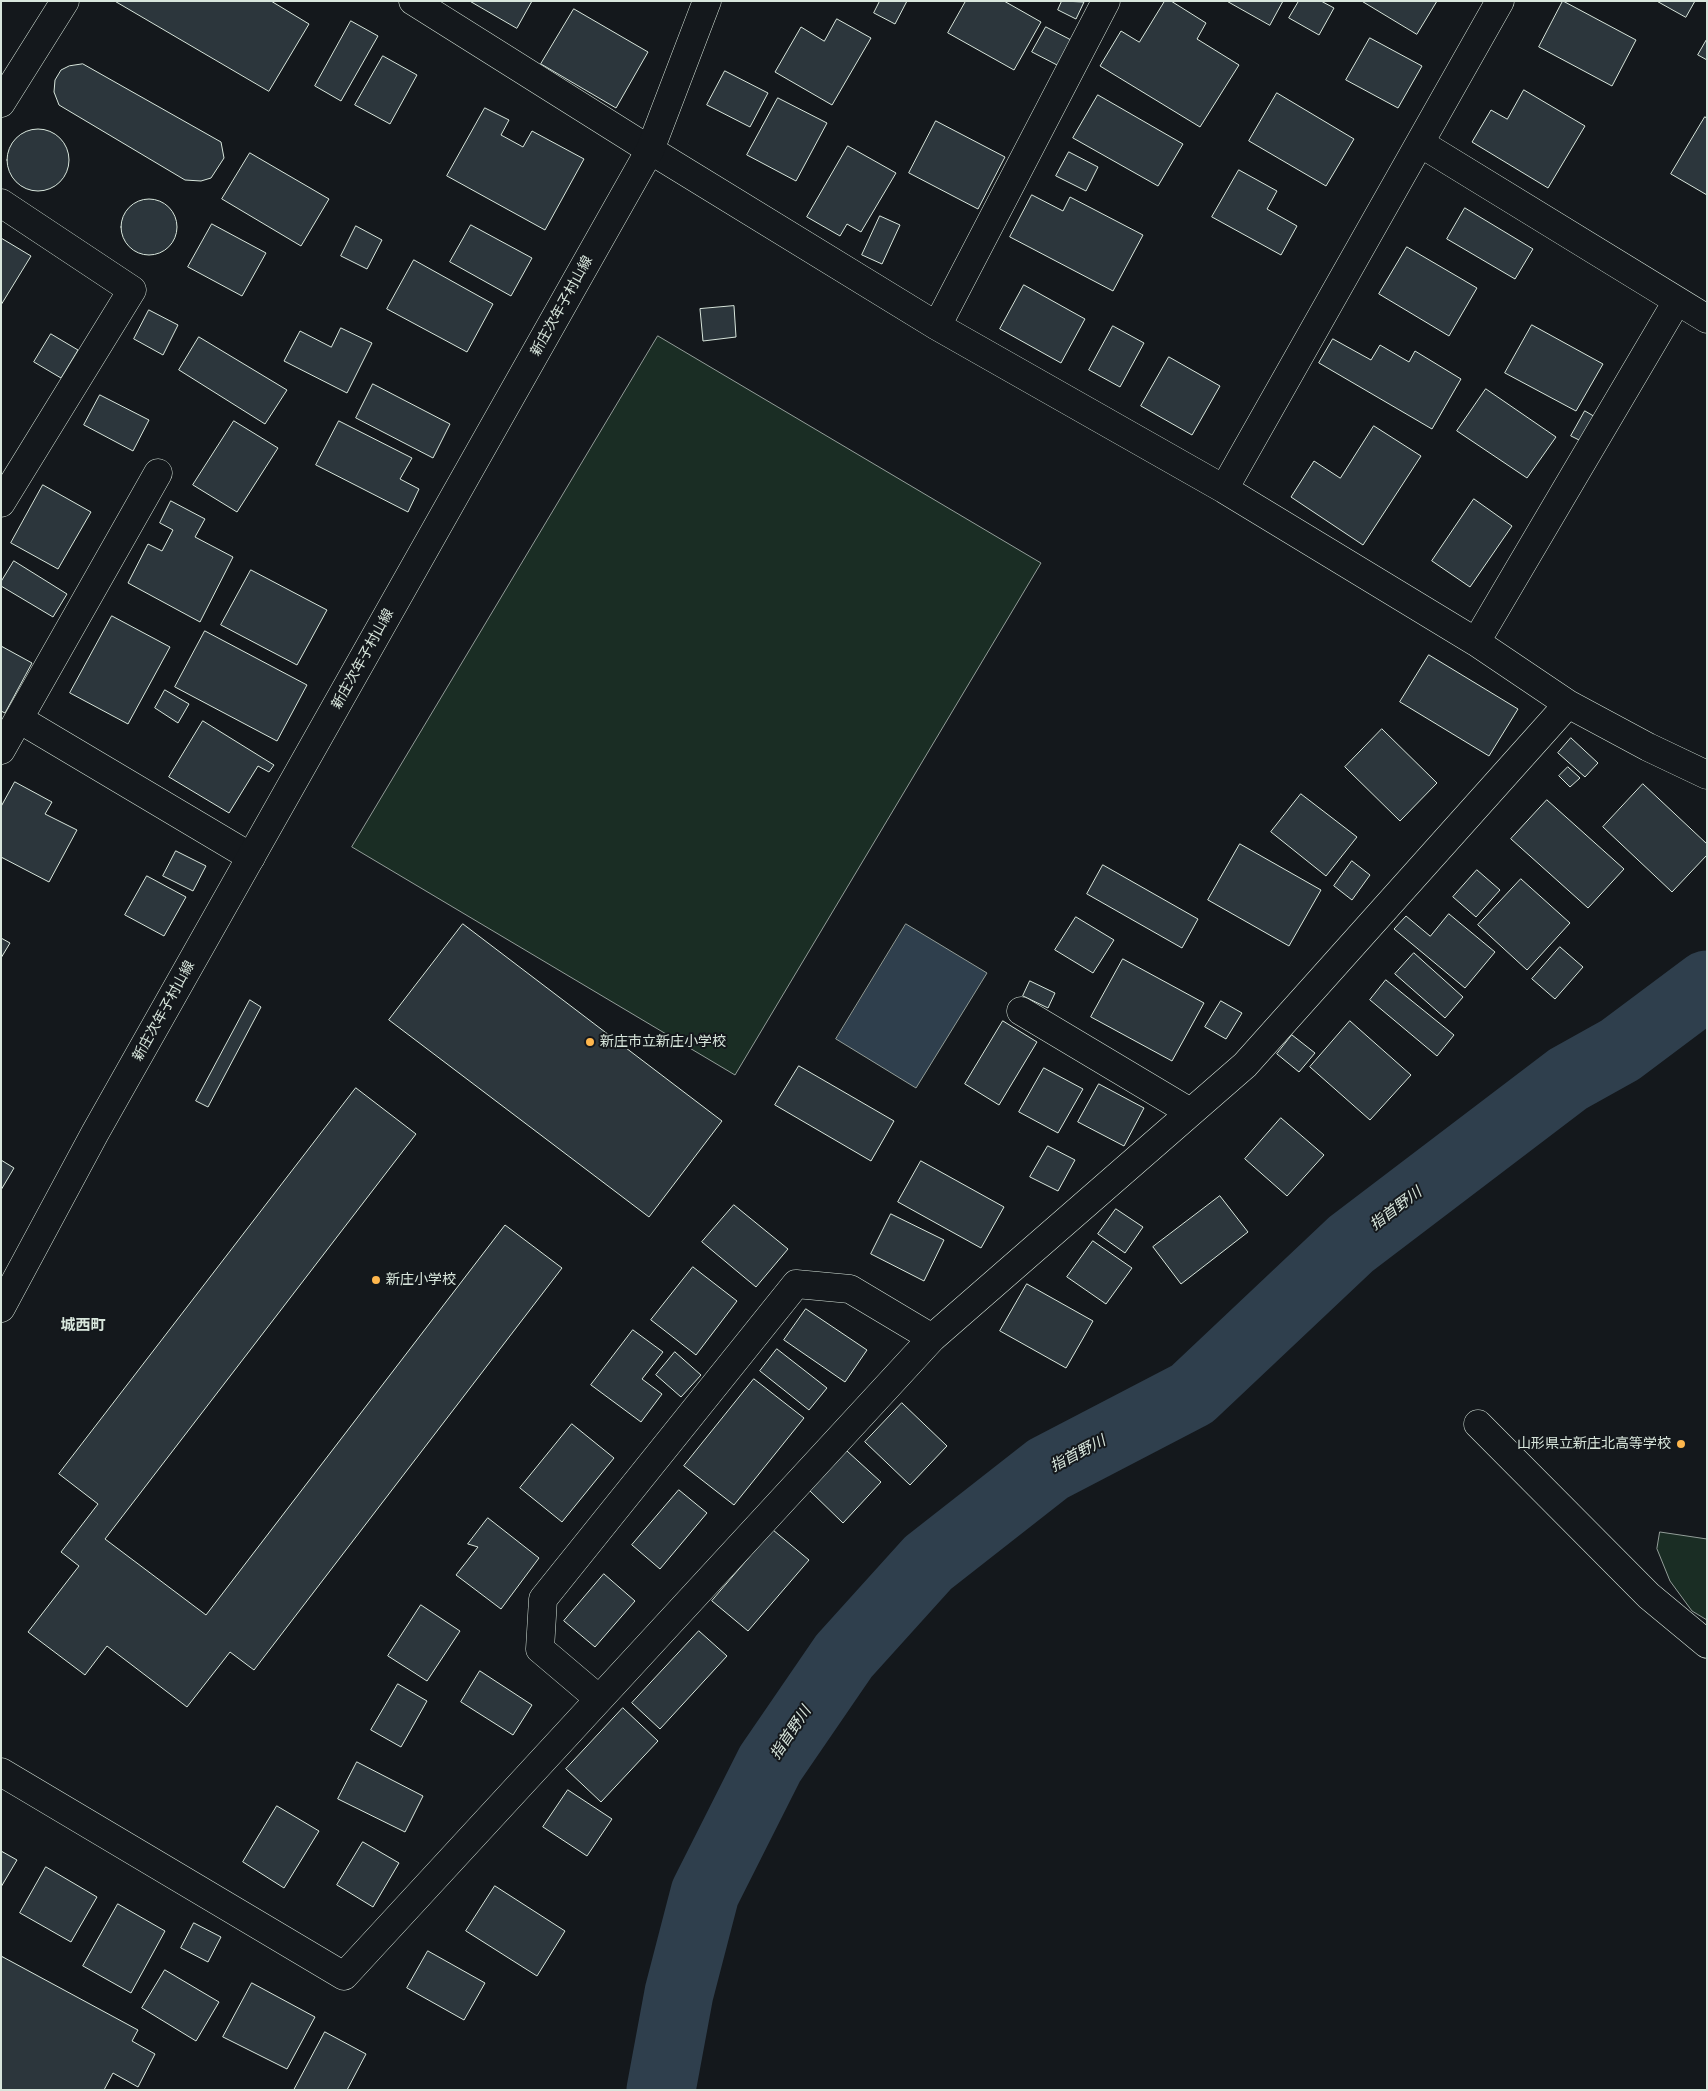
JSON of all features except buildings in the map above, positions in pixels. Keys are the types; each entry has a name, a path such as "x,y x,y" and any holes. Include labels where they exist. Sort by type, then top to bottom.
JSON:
{"street":[{"path":"1,103 65,1"},
{"path":"413,1 936,326 1224,489 1476,642 1568,704 1648,747 1707,775"},
{"name":"新庄次年子村山線","path":"1,1308 95,1133 650,150 707,1"},
{"path":"936,326 1106,1"},
{"path":"1224,489 1500,1"},
{"path":"1420,143 1707,318"},
{"path":"1,203 132,290 1,503"},
{"path":"1476,642 1677,300"},
{"path":"1,750 158,473"},
{"path":"1,1772 344,1976 932,1338 1245,1065 1568,704"},
{"path":"19,719 251,857"},
{"path":"1021,1011 1190,1112"},
{"path":"598,1699 540,1649 543,1599 796,1284 850,1289 932,1338"},
{"path":"1478,1424 1649,1596 1707,1644"}],"green space":[{"path":"658,336 1041,563 735,1075 352,847"},
{"path":"1660,1532 1707,1539 1707,1620 1692,1611 1670,1581 1657,1549"}],"water":[{"path":"906,924 987,973 916,1088 836,1039"}],"waterway":[{"name":"指首野川","path":"661,2090 679,1993 705,1893 770,1764 844,1656 928,1563 1048,1469 1192,1394 1351,1244 1568,1079 1620,1050 1707,985"}],"place":[{"name":"新庄市立新庄小学校","path":"590,1042"},
{"name":"新庄小学校","path":"376,1280"},
{"name":"山形県立新庄北高等学校","path":"1681,1444"}],"district":[{"name":"城西町","path":"83,1326"}]}
